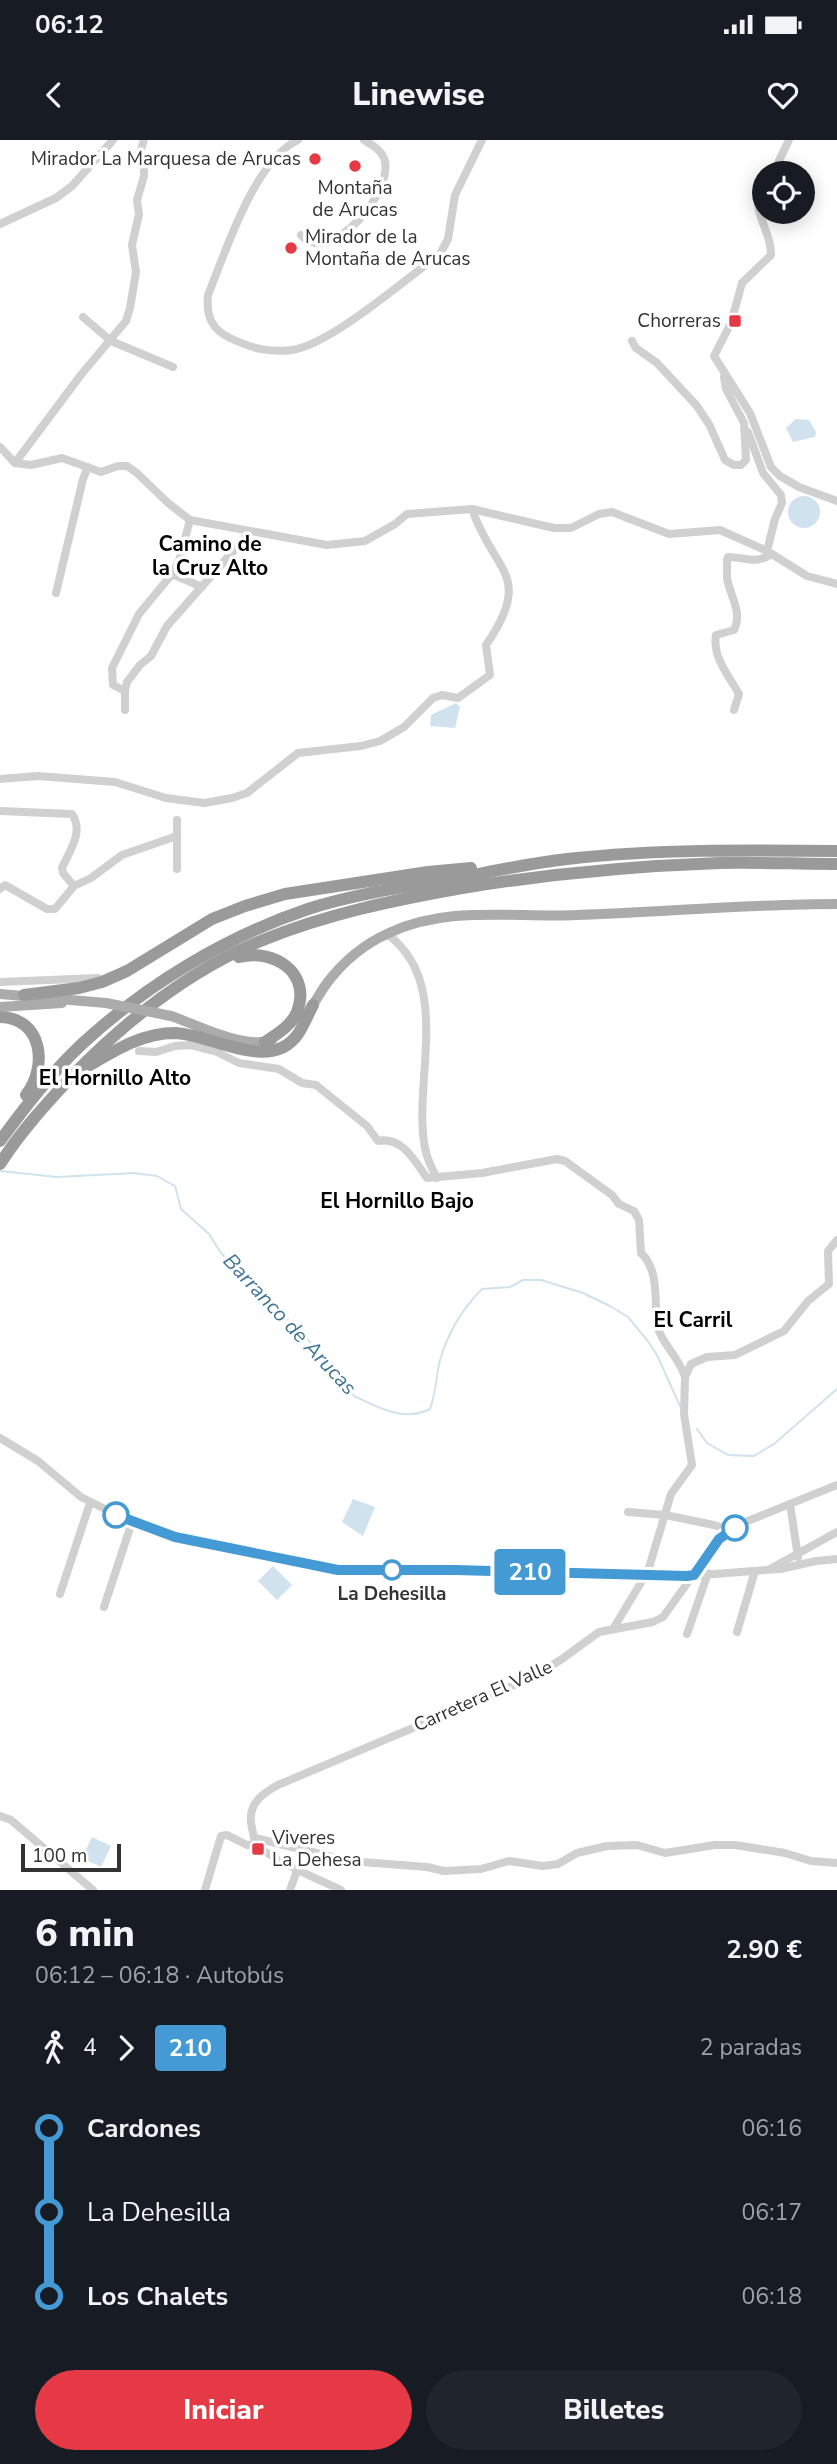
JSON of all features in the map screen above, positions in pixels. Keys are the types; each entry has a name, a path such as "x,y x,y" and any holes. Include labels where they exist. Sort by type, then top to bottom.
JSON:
{"highway":[{"path":"0,1128 80,1046 116,1015 195,961 258,929 310,909 393,889 570,859 724,850 837,851"},
{"path":"24,995 79,988 119,975 212,919 285,894 428,872 541,863"},
{"path":"0,1164 24,1128 44,1105 128,1024 178,986 261,941 343,912 416,896 503,882 666,865 837,864"},
{"path":"219,963 258,954 278,960 293,974 300,993 296,1013 290,1023 265,1042"},
{"path":"72,1076 127,1043 160,1035 189,1035 247,1051 271,1051 297,1035 313,1005"},
{"path":"0,1017 22,1022 33,1035 39,1050 40,1066 25,1102 0,1141"}],"main road":[{"path":"0,994 106,1003 171,1016 234,1039 265,1042 284,1036 298,1024 345,962 387,934 408,925 440,917 553,916 768,904 837,904"},
{"path":"0,1007 80,1000"}],"street":[{"path":"0,224 56,198 72,186 113,140"},
{"path":"15,463 80,376 126,321 131,308 136,272 132,245 139,214 137,200 144,176 139,156 144,140"},
{"path":"298,140 288,145 270,163 245,206 208,295 206,309 211,322 220,333 253,348 271,351 294,350 322,340 440,254 447,239 455,195 482,140"},
{"path":"301,235 307,242 318,244 331,240 361,219 367,210 384,176 385,160 377,148 364,140"},
{"path":"779,161 789,140"},
{"path":"763,224 771,244 771,255 742,283 734,316 714,356 750,413 771,467 799,487 837,500"},
{"path":"83,317 111,341 173,367"},
{"path":"632,341 636,348 657,363 697,406 710,426 720,453 734,465 741,465 746,460 744,423"},
{"path":"724,374 726,389 744,423 764,473 781,495 782,503 775,519 769,552 755,561 733,557 728,557 727,560 727,580 735,602 738,623 734,630 716,635 714,644 727,677 739,694 734,710"},
{"path":"0,447 15,463 31,465 62,458 102,472 118,466 127,467 138,473 168,503 190,520 327,545 365,541 407,514 472,509 554,528 571,528 599,513 612,512 669,534 720,530 769,552 807,576 837,584"},
{"path":"56,593 88,467"},
{"path":"0,779 38,776 115,782 166,798 204,803 247,793 298,752 361,746 380,741 404,727 433,698 442,695 458,698 490,675 486,645 496,631 510,598 509,585 502,566 472,509"},
{"path":"125,691 113,685 113,668 139,614 172,574 179,561 190,520"},
{"path":"125,710 127,682 139,665 151,656 167,626 250,532"},
{"path":"172,574 202,587"},
{"path":"0,811 75,816 79,830 62,868 74,887"},
{"path":"177,820 177,869"},
{"path":"0,888 5,886 47,909 55,909 74,887 122,855 177,836"},
{"path":"408,925 404,938 406,951 423,997 428,1028 425,1148 437,1178"},
{"path":"387,934 406,951"},
{"path":"0,982 119,975"},
{"path":"139,1051 156,1052 174,1046 190,1045 217,1052 239,1063 279,1069 302,1083 316,1085 367,1126 378,1141 387,1139 396,1142 414,1158 427,1178 482,1173 557,1159 565,1161 612,1195 619,1204 634,1211 639,1220 641,1254 649,1261 653,1272 659,1331 682,1367 685,1377 684,1414 692,1465 671,1494 645,1575 613,1629"},
{"path":"685,1377 691,1364 698,1359 735,1355 789,1326 808,1301 829,1284 828,1251 837,1240"},
{"path":"0,1438 38,1461 90,1503 132,1522 175,1537 338,1570 675,1576 768,1570 837,1559"},
{"path":"628,1512 665,1515 714,1525 726,1533 738,1525 837,1485"},
{"path":"60,1594 90,1503"},
{"path":"790,1504 799,1564"},
{"path":"104,1607 132,1522"},
{"path":"768,1570 837,1532"},
{"name":"Carretera El Valle","path":"256,1841 251,1815 256,1801 278,1785 531,1678 599,1632 653,1622 663,1617 726,1533"},
{"path":"737,1632 755,1571"},
{"path":"687,1634 708,1573"},
{"path":"675,1576 684,1589"},
{"path":"0,1816 11,1820 93,1890"},
{"path":"205,1890 221,1836 227,1835 247,1846 256,1841 349,1861 427,1867 444,1871 481,1869 509,1861 543,1866 558,1864 577,1853 607,1846 637,1845 664,1853 715,1845 735,1845 785,1853 811,1861 837,1863"},
{"path":"256,1841 268,1854 341,1890"},
{"path":"290,1890 298,1868"}],"water":[{"path":"796,419 809,420 816,432 815,437 793,442 786,428"},
{"path":"804,496 815,501 820,512 815,523 804,528 793,523 788,512 793,501"},
{"path":"456,703 460,707 455,728 430,726 431,715"},
{"path":"353,1499 375,1507 363,1536 342,1522"},
{"path":"273,1566 292,1585 277,1600 258,1581"},
{"path":"92,1837 111,1846 101,1867 82,1858"}],"waterway":[{"name":"Barranco de Arucas","path":"0,1171 57,1177 134,1173 157,1176 175,1186 181,1209 209,1234 221,1253 346,1378 354,1396 382,1409 401,1414 420,1413 430,1409 443,1350 462,1313 482,1289 510,1287 523,1280 541,1280 583,1293 628,1317 657,1355 680,1406"},
{"name":"Barranco de Arucas","path":"697,1429 707,1443 728,1455 754,1456 774,1444 837,1389"}],"bus line":[{"name":"210","path":"116,1515 175,1537 338,1570 687,1576 694,1575 719,1539 735,1528"}],"place":[{"name":"Mirador La Marquesa de Arucas","path":"315,159"},
{"name":"Montaña de Arucas","path":"355,166"},
{"name":"Mirador de la Montaña de Arucas","path":"291,248"},
{"name":"Chorreras","path":"735,321"},
{"name":"La Dehesilla","path":"392,1570"},
{"name":"Viveres La Dehesa","path":"258,1849"}],"district":[{"name":"Camino de la Cruz Alto","path":"210,556"},
{"name":"El Hornillo Alto","path":"115,1078"},
{"name":"El Hornillo Bajo","path":"397,1201"},
{"name":"El Carril","path":"693,1320"}]}
